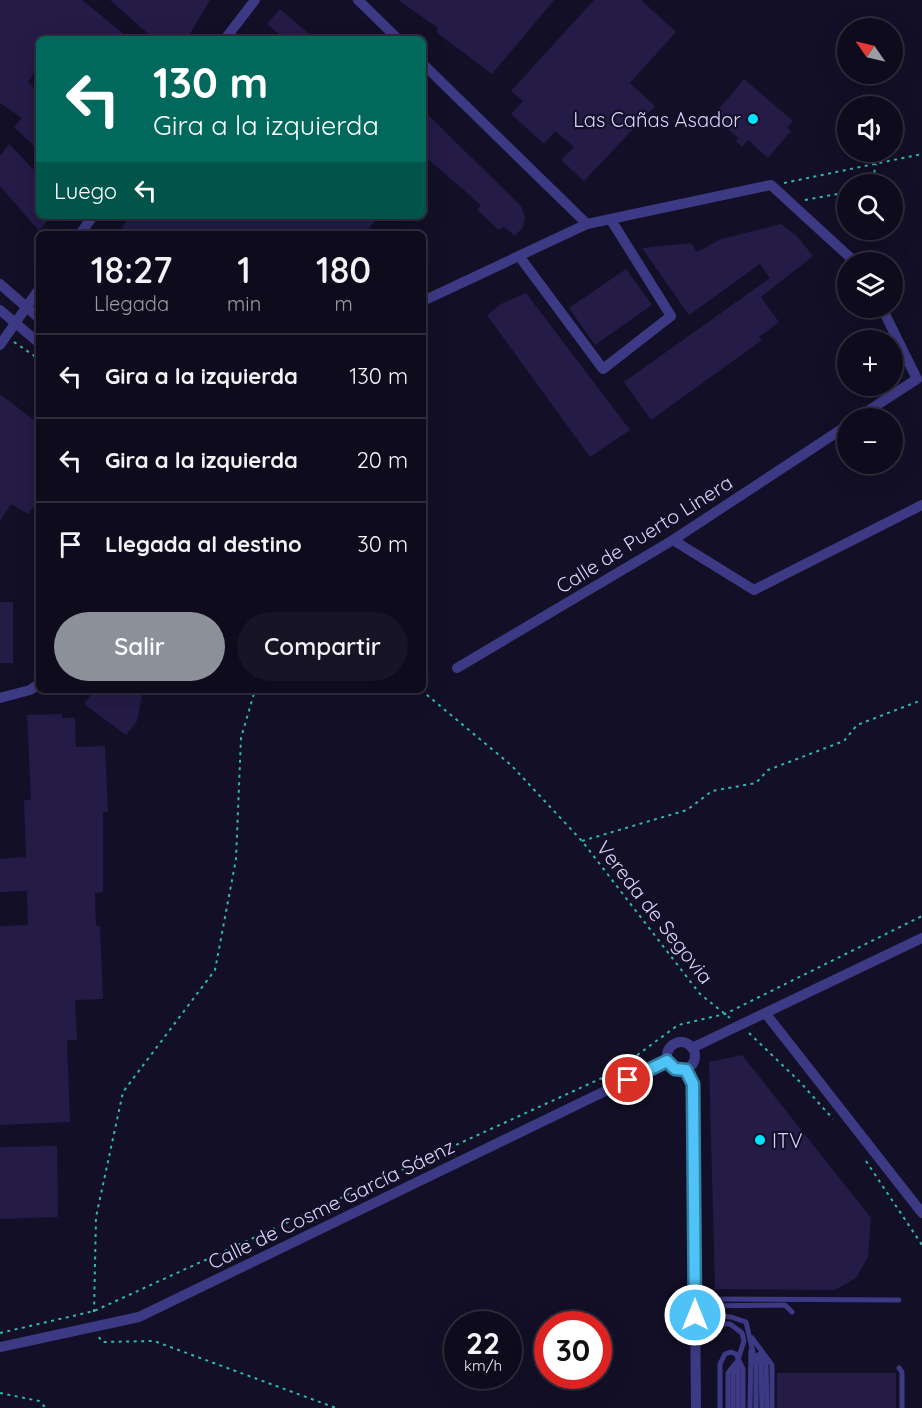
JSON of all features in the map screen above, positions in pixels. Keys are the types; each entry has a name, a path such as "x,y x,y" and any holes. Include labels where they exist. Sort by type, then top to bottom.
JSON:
{"street":[{"path":"227,36 255,0"},
{"path":"358,0 395,36"},
{"path":"426,67 587,224"},
{"path":"426,300 587,224 771,185 844,252"},
{"path":"519,256 603,369 671,316 611,220"},
{"path":"0,284 36,315"},
{"path":"3,341 36,293"},
{"path":"0,310 36,340"},
{"path":"873,408 920,378 887,318"},
{"name":"Calle de Puerto Linera","path":"457,668 673,540 837,432"},
{"path":"673,540 754,590 922,506"},
{"path":"0,698 30,690 36,686"},
{"path":"692,1048 922,938"},
{"path":"766,1014 922,1214"},
{"path":"686,1070 675,1069 667,1061 668,1049 673,1044 681,1042 692,1048"},
{"path":"686,1070 694,1059 692,1048"},
{"name":"Calle de Cosme García Sáenz","path":"0,1347 139,1317 667,1061"},
{"path":"686,1070 693,1084 696,1408"}],"lane":[{"path":"695,1311 899,1300"},
{"path":"695,1311 785,1305 792,1312"},
{"path":"695,1311 742,1320 749,1327 756,1365 756,1408"},
{"path":"695,1311 739,1329 744,1341 733,1375 733,1408"},
{"path":"750,1408 751,1336"},
{"path":"751,1336 761,1365 762,1408"},
{"path":"751,1336 766,1365 767,1408"},
{"path":"751,1336 772,1365 772,1408"},
{"path":"720,1408 720,1364 725,1354 731,1352 736,1354 743,1370 743,1408"},
{"path":"728,1408 728,1373 738,1361"},
{"path":"738,1361 738,1408"},
{"path":"899,1368 902,1372 902,1408"}],"path":[{"path":"771,185 922,154"},
{"path":"874,174 876,163"},
{"path":"790,202 837,194"},
{"path":"3,341 36,358"},
{"path":"254,693 241,738 236,858 215,970 123,1092 96,1217 93,1326 102,1342 154,1341 336,1408"},
{"name":"Vereda de Segovia","path":"425,693 511,765 582,841 699,994 740,1026 800,1082 837,1123"},
{"path":"582,841 687,810 712,791 756,783 768,770 844,741 857,725 922,700"},
{"path":"0,1333 94,1311 613,1073 678,1025 724,1014 922,916"},
{"path":"864,1158 922,1245"},
{"path":"0,1393 39,1401 46,1408"}],"building":[{"path":"0,0 82,0 126,36 64,36 61,34 60,36 36,36 36,70 28,82 36,90 36,148 14,127 22,118 0,103"},
{"path":"110,0 210,0 189,36 151,36"},
{"path":"398,0 554,0 492,74 436,32 438,28"},
{"path":"594,0 641,0 676,32 630,83 655,106 584,181 561,160 574,147 555,131 544,144 511,114 523,101 511,91"},
{"path":"280,9 312,36 281,36 267,24"},
{"name":"Las Cañas Asador","path":"744,79 793,121 787,128 791,131 768,158 748,140 742,147 736,141 738,138 713,116"},
{"path":"426,113 521,206 525,217 523,227 515,236 504,227 499,230 477,210 481,205 426,158"},
{"path":"9,144 36,172 36,219 49,219 39,231 0,186 0,156"},
{"path":"129,219 376,219 366,231 127,231 122,227"},
{"path":"781,224 796,235 813,256 761,297 779,322 759,337 762,340 651,420 624,382 770,278 760,264 689,315 642,248 691,243 697,252 721,239"},
{"path":"626,269 652,305 595,345 569,308"},
{"path":"526,293 630,430 590,457 487,315 501,304"},
{"path":"0,394 36,422 36,503 28,514 11,504 0,521"},
{"path":"0,602 13,602 13,663 0,663"},
{"path":"92,693 142,693 137,721 126,735 84,704"},
{"path":"62,714 62,718 75,718 76,747 105,746 108,812 103,812 103,892 95,893 96,926 100,926 103,999 75,1000 77,1040 67,1040 70,1122 0,1125 0,926 28,925 27,891 0,892 0,859 26,857 24,800 31,800 27,715"},
{"name":"ITV","path":"742,1055 871,1218 868,1257 856,1278 835,1290 715,1289 709,1062"},
{"path":"57,1146 58,1217 0,1219 0,1147"},
{"path":"777,1373 896,1373 896,1408 777,1408"}],"place":[{"name":"Las Cañas Asador","path":"753,119"},
{"name":"ITV","path":"760,1140"}],"route":[{"path":"628,1080 667,1061 675,1069 686,1070 693,1084 695,1315"}]}
